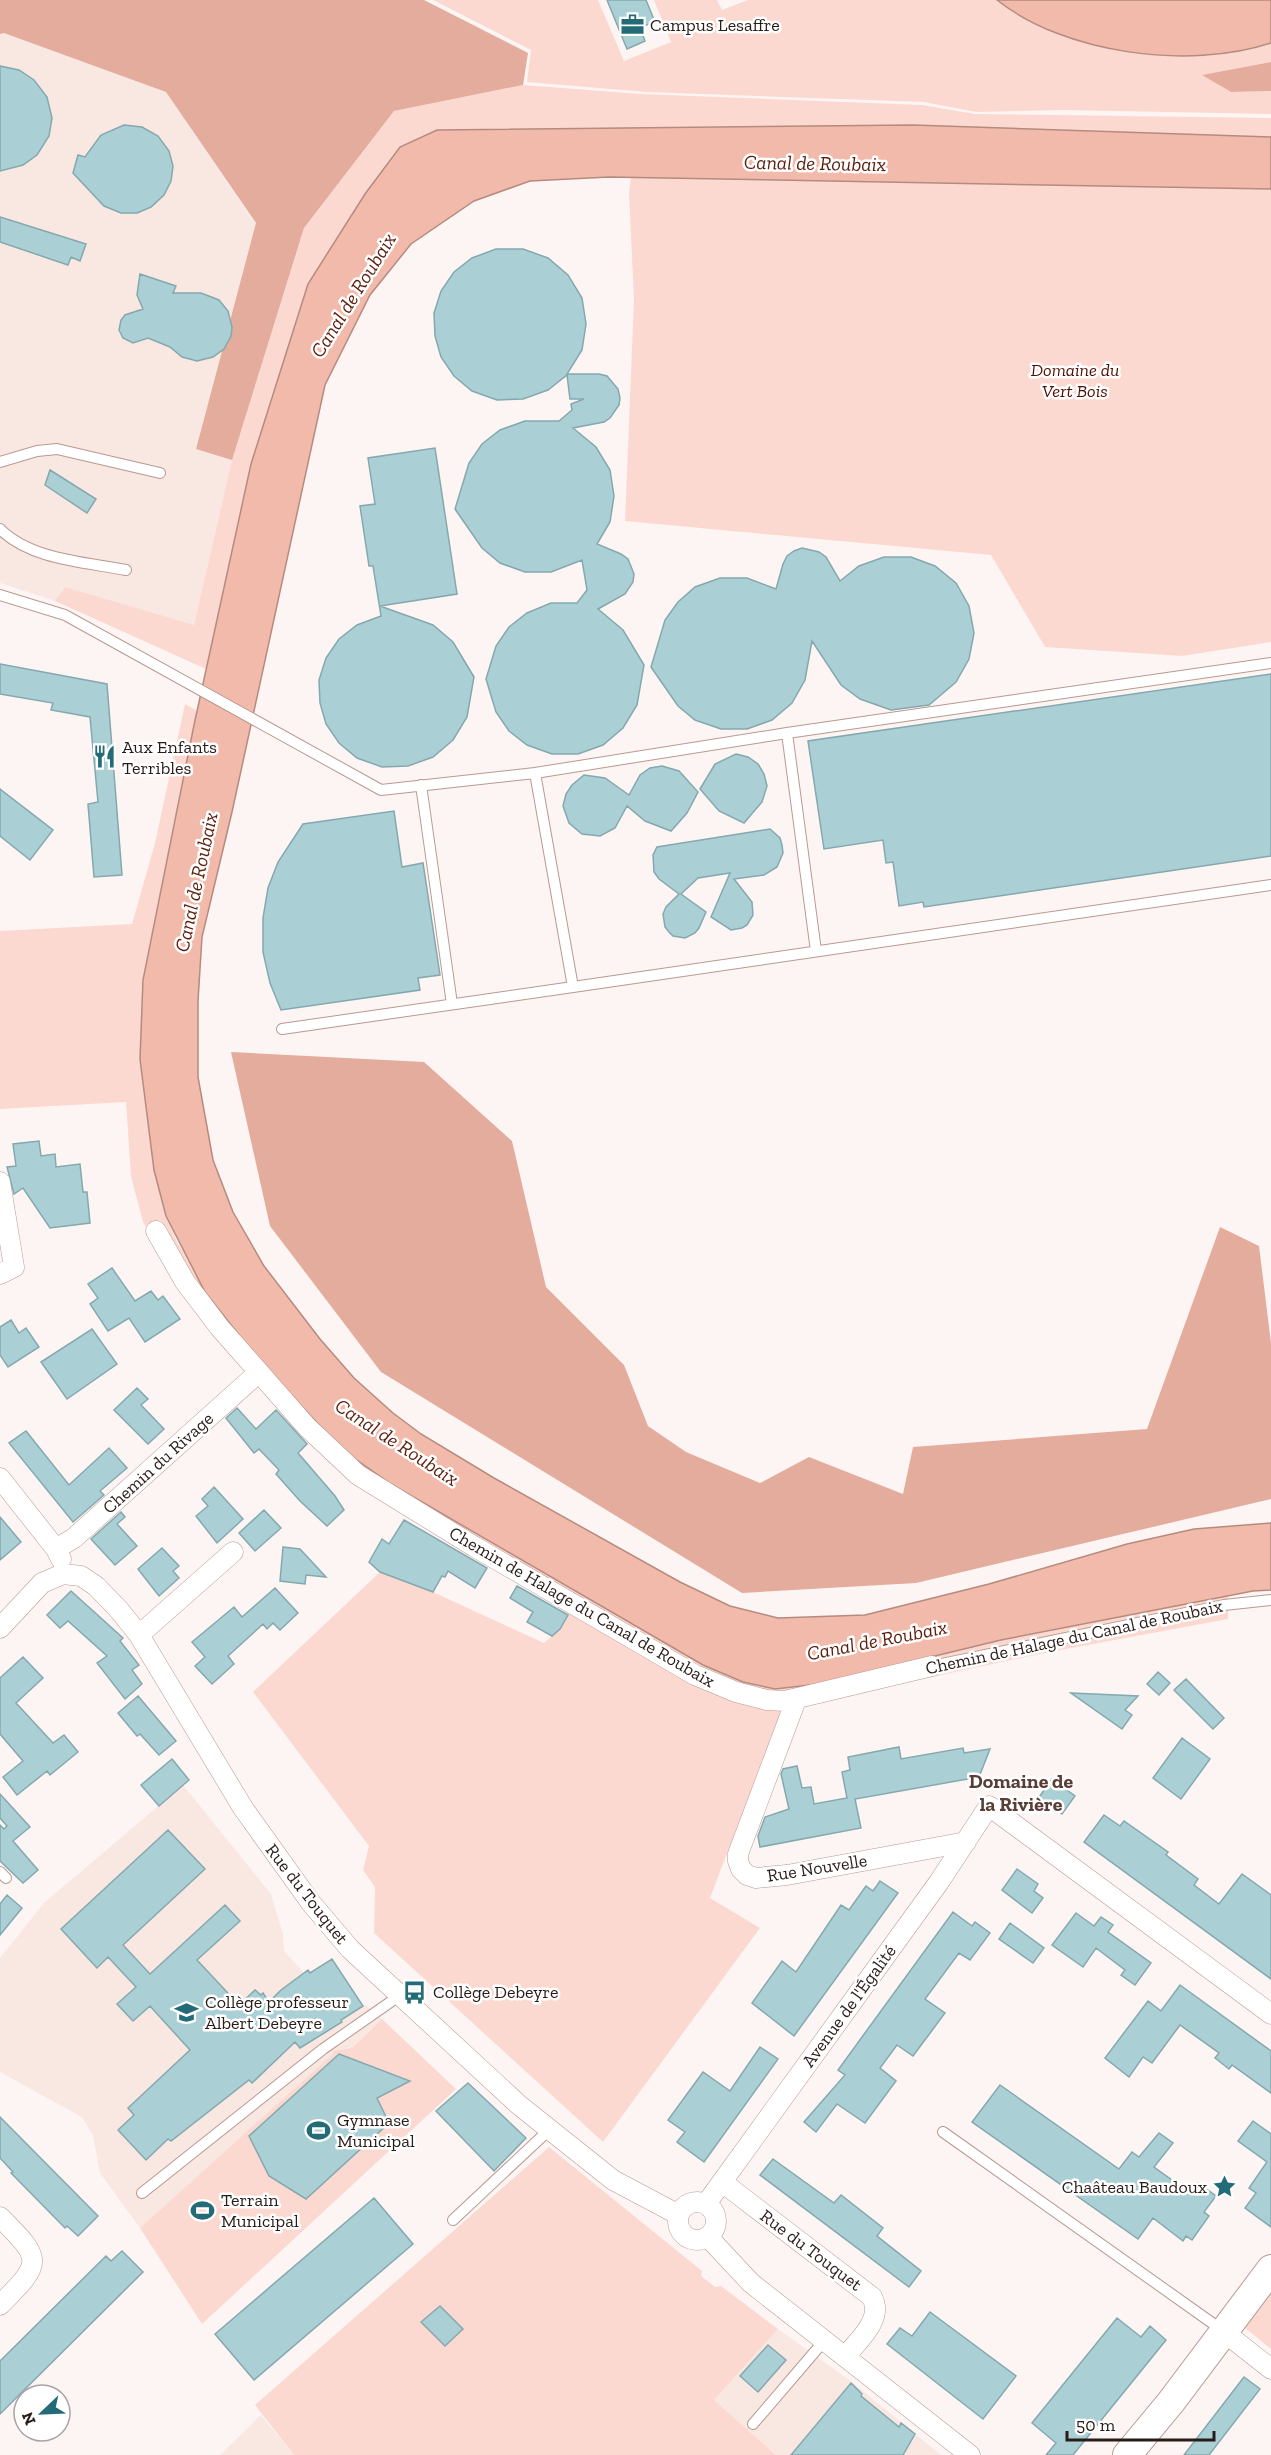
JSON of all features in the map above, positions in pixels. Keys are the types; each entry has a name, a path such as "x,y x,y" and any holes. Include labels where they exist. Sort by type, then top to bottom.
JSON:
{"main road":[{"path":"1127,2455 1271,2269"}],"street":[{"path":"0,1182 14,1267 0,1274"},
{"name":"Chemin de Halage du Canal de Roubaix","path":"156,1231 185,1282 258,1373 307,1427 358,1475 475,1547 695,1675 736,1692 767,1700 796,1700 932,1666"},
{"name":"Chemin du Rivage","path":"56,1549 74,1538 258,1373"},
{"path":"0,1478 56,1549 63,1564 63,1574 42,1583 0,1628"},
{"path":"139,1635 233,1552"},
{"name":"Rue du Touquet","path":"63,1574 81,1576 88,1580 109,1599 139,1635 212,1760 267,1843 323,1919 350,1949 489,2079 549,2130 621,2186 679,2215"},
{"name":"Rue Nouvelle","path":"796,1700 738,1854 738,1862 747,1875 756,1878 787,1875 966,1842"},
{"name":"Avenue de l'Égalité","path":"706,2204 966,1842 989,1806 1271,2014"},
{"name":"Rue du Touquet","path":"722,2181 872,2297 877,2309 874,2321 845,2357"},
{"path":"691,2203 706,2204 711,2208 716,2219 714,2230 708,2237 694,2240 684,2236 678,2226 679,2215 684,2207 691,2203"},
{"path":"0,2217 25,2241 30,2249 32,2263 28,2277 0,2305"},
{"path":"708,2237 751,2283 970,2455"},
{"path":"1224,2332 1271,2369"}],"lane":[{"path":"0,462 37,451 57,449 160,473"},
{"path":"0,529 25,548 40,553 126,570"},
{"path":"0,595 66,615 381,790 535,773 787,733 1271,663"},
{"path":"787,733 816,951"},
{"path":"535,773 573,987"},
{"path":"421,785 452,1004"},
{"path":"282,1029 1271,885"},
{"name":"Chemin de Halage du Canal de Roubaix","path":"932,1666 1224,1605 1271,1600"},
{"path":"142,2193 323,2049 399,1996"},
{"path":"453,2220 549,2130"},
{"path":"944,2132 1224,2332"},
{"path":"753,2424 824,2341"}],"shaded area":[{"path":"0,0 424,0 528,53 523,85 394,111 304,228 232,460 196,449 256,223 166,92 4,33 0,34"},
{"path":"3,32 166,92 256,224 196,448 232,460 194,626 65,587 55,601 0,583 0,34"},
{"path":"1271,62 1271,91 1231,92 1202,75"},
{"path":"231,1052 424,1062 512,1141 546,1287 624,1365 648,1426 686,1452 760,1483 809,1457 903,1494 913,1447 1147,1429 1220,1227 1259,1246 1271,1343 1271,1499 916,1583 742,1593 381,1372 270,1226"},
{"name":"Collège professeur Albert Debeyre","path":"183,1785 271,1894 283,1934 284,1951 304,1973 308,1970 311,1973 332,1959 362,2005 382,2019 352,2048 333,2051 335,2053 140,2228 100,2173 93,2135 82,2117 0,2072 0,1958 44,1903"},
{"path":"778,2329 852,2382 941,2455 776,2455 714,2400"},
{"path":"261,2415 294,2455 220,2455"}],"green space":[{"path":"433,0 598,0 624,61 671,42 654,0 717,0 722,10 748,0 997,0 1025,18 1057,33 1129,52 1203,55 1238,51 1271,43 1271,62 1203,75 1231,92 1271,91 1271,114 1063,110 976,112 924,102 647,92 527,82 531,50"},
{"path":"523,85 641,94 922,105 975,114 1271,118 1271,137 913,125 692,128 400,147 365,194 308,284 251,464 206,669 55,601 65,587 194,625 232,460 304,228 394,111"},
{"name":"Domaine du Vert Bois","path":"631,177 1271,189 1271,642 1182,656 1045,647 991,555 625,521 634,300 629,194"},
{"path":"185,704 197,711 143,980 140,1059 154,1170 166,1216 177,1242 266,1369 344,1451 391,1484 703,1665 743,1682 862,1673 1001,1640 1228,1596 1228,1619 1039,1654 782,1709 710,1898 760,1928 603,2142 374,1933 375,1887 363,1870 369,1846 253,1692 380,1572 433,1592 544,1643 560,1629 568,1614 342,1467 166,1264 143,1222 131,1176 126,1102 0,1109 0,931 132,924 155,843"},
{"path":"382,2019 456,2089 202,2324 140,2228 334,2053 332,2051 352,2048"},
{"path":"549,2147 702,2271 701,2276 715,2287 721,2286 778,2329 714,2400 776,2455 294,2455 255,2405"},
{"path":"1271,2293 1271,2349 1245,2328"}],"water":[{"path":"997,0 1271,0 1271,43 1238,51 1203,55 1129,52 1057,33 1025,18"},
{"name":"Canal de Roubaix","path":"913,125 1271,137 1271,189 609,177 530,181 474,201 411,244 370,295 325,385 232,812 202,937 198,1001 198,1077 213,1160 233,1212 264,1266 320,1339 354,1378 393,1413 421,1434 494,1478 680,1582 730,1606 778,1618 865,1615 989,1584 1127,1544 1194,1529 1271,1523 1271,1590 1253,1591 1001,1640 819,1684 775,1689 743,1682 703,1665 391,1484 344,1451 266,1369 205,1292 166,1216 154,1170 140,1059 143,980 194,725 251,464 308,284 365,194 400,147 437,130"}],"building":[{"name":"Campus Lesaffre","path":"607,0 646,0 655,22 640,27 645,41 627,49"},
{"path":"0,66 19,70 34,80 47,97 52,118 49,136 37,155 23,165 0,171"},
{"path":"124,125 142,127 158,136 169,151 173,166 171,181 164,195 151,207 137,213 121,213 104,206 73,173 78,155 85,157 101,135"},
{"path":"0,217 86,244 80,261 71,257 68,265 0,242"},
{"path":"496,249 523,249 548,258 568,275 582,298 586,324 582,350 567,374 607,376 618,389 620,398 619,405 610,418 604,422 573,428 596,447 610,470 614,496 610,522 597,544 628,559 634,574 633,582 625,594 598,609 623,630 644,665 637,705 623,728 603,745 578,754 552,754 527,745 509,731 496,712 486,679 496,646 509,627 527,613 551,603 577,603 587,590 582,560 551,572 525,572 500,563 482,548 455,509 469,463 482,444 500,430 525,421 559,421 572,410 571,404 584,399 570,399 567,375 548,390 523,399 497,400 472,391 454,376 441,357 435,336 434,313 441,291 454,272 472,258"},
{"path":"140,274 176,286 173,293 201,293 219,300 228,311 232,327 231,336 224,349 213,357 197,361 182,357 170,347 148,338 133,343 123,338 119,330 121,320 125,315 143,309 137,295"},
{"path":"435,448 457,594 380,606 433,625 453,642 474,677 467,717 453,740 433,757 408,766 382,767 357,758 339,743 326,724 320,703 319,680 326,658 339,639 357,625 381,616 373,566 369,566 360,506 375,504 368,458"},
{"path":"50,470 96,499 87,513 45,485"},
{"path":"802,548 819,552 826,557 840,581 859,566 884,557 911,557 935,566 956,583 969,606 974,633 969,659 956,682 929,705 891,710 860,699 841,685 812,641 805,680 792,703 772,720 747,729 721,729 695,720 678,706 651,667 665,620 678,602 695,587 720,578 747,578 776,589 787,556"},
{"name":"Aux Enfants Terribles","path":"0,664 107,684 122,875 94,877 88,804 98,802 90,717 51,710 53,703 0,694"},
{"path":"1271,674 1271,856 924,907 923,902 899,906 893,862 886,863 883,840 824,849 808,741"},
{"path":"736,754 748,757 758,764 767,786 762,802 744,823 719,811 700,789 715,764"},
{"path":"662,766 679,771 698,792 687,813 671,831 645,821 627,806 615,828 600,836 582,834 569,823 563,806 566,794 572,785 584,775 605,778 629,795 640,775 650,768"},
{"path":"0,789 53,830 30,860 0,836"},
{"path":"394,811 402,867 423,863 440,975 418,978 420,990 281,1010 270,983 263,952 263,918 268,888 278,862 303,824"},
{"path":"770,829 780,838 782,845 783,853 777,867 764,875 734,879 752,902 753,915 747,925 731,930 711,917 730,873 698,878 681,894 706,912 695,933 685,938 673,936 665,927 663,914 666,907 679,894 659,879 654,872 653,855 657,847"},
{"path":"39,1141 41,1156 55,1154 56,1167 80,1164 83,1192 87,1192 90,1223 50,1228 23,1188 14,1194 7,1167 16,1166 13,1144"},
{"path":"112,1268 135,1301 151,1291 158,1300 163,1296 180,1319 145,1342 129,1318 108,1331 90,1304 98,1298 88,1284"},
{"path":"11,1320 19,1333 26,1328 39,1347 8,1367 0,1355 0,1327"},
{"path":"92,1329 117,1364 67,1399 41,1362"},
{"path":"137,1388 148,1399 141,1405 164,1429 148,1444 114,1410"},
{"path":"237,1408 256,1429 276,1410 307,1444 298,1453 344,1510 327,1526 276,1474 279,1470 259,1449 254,1453 226,1418"},
{"path":"26,1431 69,1485 109,1448 127,1468 100,1491 104,1495 73,1522 9,1443"},
{"path":"214,1487 243,1519 217,1543 196,1516 208,1506 202,1499"},
{"path":"264,1510 281,1528 255,1551 239,1533"},
{"path":"121,1512 125,1517 117,1524 137,1546 115,1565 91,1539"},
{"path":"0,1517 21,1542 0,1560"},
{"path":"404,1520 487,1568 475,1588 448,1571 445,1577 442,1576 433,1592 380,1572 369,1562 382,1539 389,1544"},
{"path":"283,1547 300,1549 326,1577 306,1575 305,1584 280,1581"},
{"path":"162,1548 179,1566 173,1571 179,1578 159,1596 138,1569"},
{"path":"517,1586 568,1615 560,1629 552,1636 527,1622 533,1612 510,1598"},
{"path":"275,1588 298,1613 280,1630 273,1623 267,1629 263,1624 228,1656 234,1664 212,1684 195,1666 205,1657 192,1642 234,1607 242,1617"},
{"path":"71,1591 123,1638 120,1641 139,1665 132,1670 142,1684 125,1699 97,1663 107,1656 68,1621 60,1628 47,1615"},
{"path":"23,1657 43,1678 16,1703 53,1743 64,1735 78,1752 50,1775 47,1771 17,1795 3,1777 23,1761 0,1734 0,1678"},
{"path":"1158,1672 1170,1683 1159,1695 1147,1684"},
{"path":"1186,1679 1224,1718 1213,1729 1174,1690"},
{"path":"1071,1693 1138,1696 1125,1710 1132,1715 1122,1729"},
{"path":"138,1696 176,1741 159,1755 140,1734 137,1736 118,1713"},
{"path":"1182,1738 1210,1759 1181,1799 1153,1778"},
{"path":"899,1747 901,1759 963,1748 964,1753 990,1749 979,1777 855,1799 861,1828 760,1847 758,1836 765,1817 789,1809 781,1774 783,1769 797,1766 802,1788 811,1787 814,1804 847,1798 842,1772 850,1770 848,1757"},
{"path":"172,1759 189,1780 159,1806 141,1785"},
{"path":"1052,1779 1075,1796 1062,1814 1039,1797"},
{"path":"0,1794 30,1827 13,1841 38,1870 23,1883 0,1861 0,1825 4,1829 7,1826 0,1818"},
{"path":"1104,1815 1120,1826 1124,1821 1168,1852 1166,1855 1198,1879 1194,1885 1219,1904 1242,1874 1271,1895 1271,1979 1084,1842"},
{"path":"168,1830 205,1869 123,1945 150,1974 225,1905 240,1921 197,1960 239,2005 255,1990 261,1995 263,1993 269,2002 308,1970 310,1973 332,1959 363,2006 300,2048 295,2042 252,2083 249,2080 171,2141 168,2139 146,2160 118,2130 134,2115 128,2108 190,2050 150,2006 133,2021 117,2004 136,1987 108,1957 97,1968 61,1929"},
{"path":"1017,1869 1038,1884 1034,1891 1043,1898 1032,1913 1002,1890"},
{"path":"880,1881 898,1893 794,2036 752,2003 782,1961 796,1972 841,1905 849,1910 866,1886 873,1891"},
{"path":"7,1895 22,1908 0,1935 0,1904"},
{"path":"953,1912 972,1926 975,1922 990,1933 970,1960 959,1953 925,1999 945,2013 913,2056 897,2045 880,2068 896,2081 865,2123 837,2104 816,2132 804,2122 845,2075 838,2070"},
{"path":"1076,1913 1094,1926 1101,1917 1113,1925 1108,1932 1151,1963 1135,1985 1121,1975 1125,1970 1096,1948 1083,1967 1052,1945"},
{"path":"1010,1923 1044,1948 1033,1963 999,1939"},
{"path":"1180,1985 1271,2051 1271,2093 1232,2065 1229,2069 1215,2058 1219,2053 1180,2025 1152,2063 1143,2057 1129,2077 1105,2058 1148,2001 1161,2011"},
{"path":"760,2047 778,2059 704,2162 677,2142 685,2132 668,2120 703,2072 730,2091"},
{"name":"Gymnase Municipal","path":"339,2054 410,2081 377,2098 389,2123 306,2199 269,2176 249,2136"},
{"path":"468,2083 526,2138 494,2171 436,2111"},
{"path":"1000,2085 1119,2169 1132,2152 1139,2157 1159,2133 1173,2143 1154,2167 1190,2193 1198,2183 1216,2196 1204,2212 1209,2216 1192,2240 1186,2236 1183,2241 1153,2218 1138,2239 972,2122"},
{"path":"0,2117 98,2216 78,2236 67,2226 65,2228 11,2173 13,2172 0,2158"},
{"path":"1253,2121 1271,2134 1271,2227 1245,2208 1256,2193 1249,2188 1267,2162 1238,2141"},
{"path":"773,2159 834,2203 841,2195 883,2228 877,2236 921,2271 909,2287 760,2175"},
{"path":"374,2198 413,2244 254,2380 215,2334"},
{"path":"122,2251 143,2272 31,2383 12,2383 12,2402 0,2414 0,2361 106,2256 111,2261"},
{"path":"440,2306 463,2329 445,2346 421,2322"},
{"path":"930,2312 1016,2376 983,2419 887,2344 900,2328 912,2336"},
{"path":"1117,2318 1141,2337 1150,2326 1166,2340 1073,2455 1046,2455 1056,2443 1032,2423"},
{"path":"768,2345 786,2360 758,2392 740,2376"},
{"path":"1244,2377 1260,2389 1209,2455 1184,2455"},
{"path":"851,2383 862,2394 861,2396 899,2427 901,2423 915,2434 903,2455 791,2455"}],"place":[{"name":"Campus Lesaffre","path":"632,25"},
{"name":"Aux Enfants Terribles","path":"104,757"},
{"name":"Collège Debeyre","path":"415,1992"},
{"name":"Collège professeur Albert Debeyre","path":"187,2012"},
{"name":"Gymnase Municipal","path":"319,2130"},
{"name":"Chaâteau Baudoux","path":"1225,2187"},
{"name":"Terrain Municipal","path":"203,2210"}],"district":[{"name":"Domaine de la Rivière","path":"1021,1792"}]}
